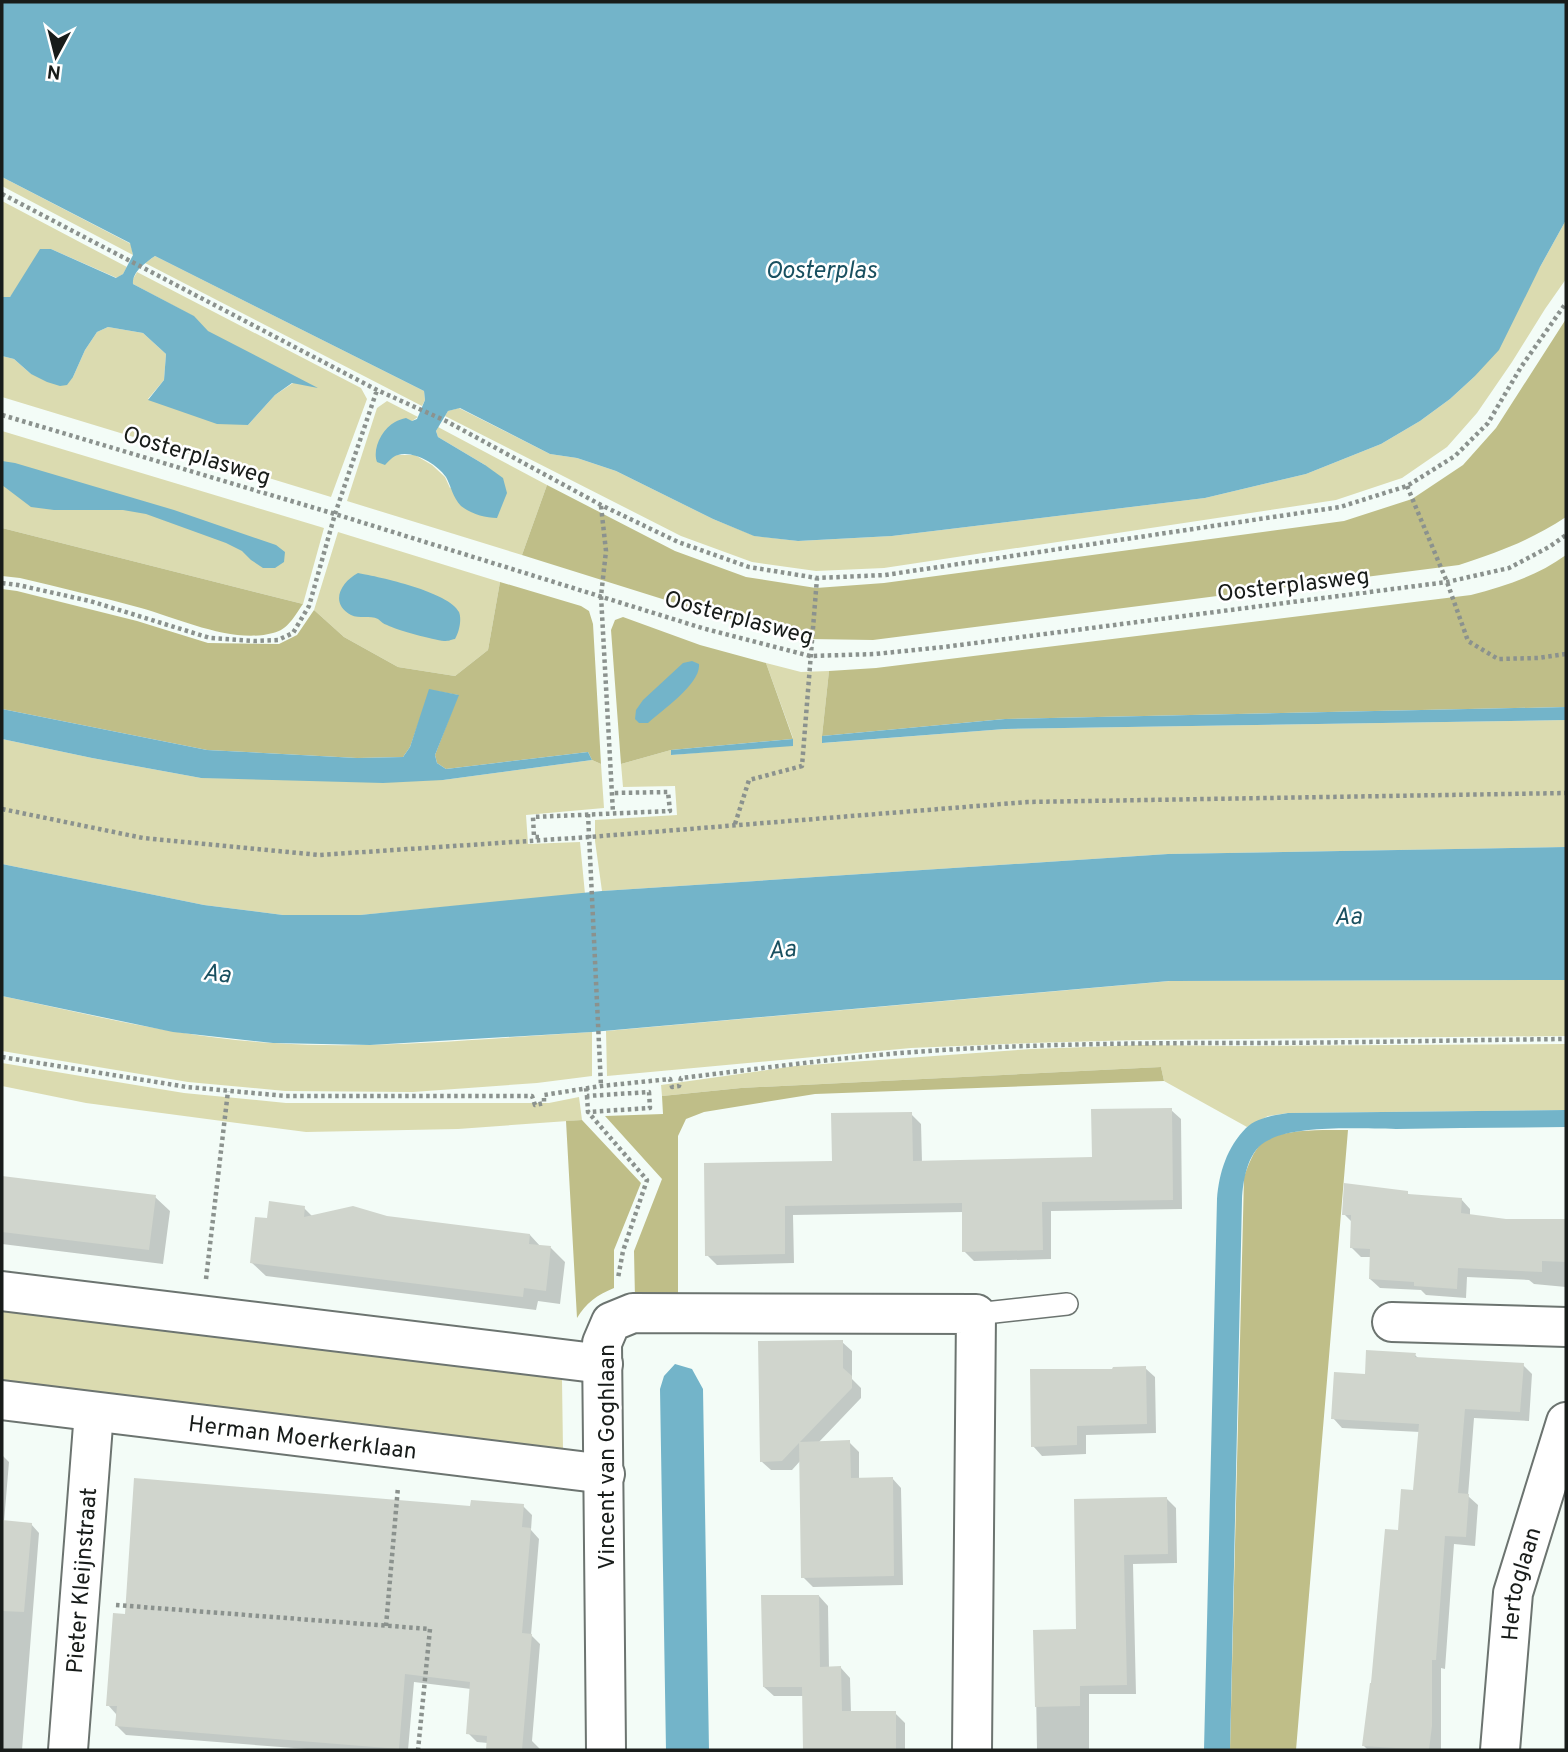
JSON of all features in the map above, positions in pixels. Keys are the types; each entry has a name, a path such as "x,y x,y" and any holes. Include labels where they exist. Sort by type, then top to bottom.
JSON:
{"street":[{"path":"2,1290 603,1364"},
{"name":"Vincent van Goghlaan","path":"606,1750 602,1343 611,1322 634,1313 976,1314"},
{"path":"972,1750 976,1314"},
{"path":"1392,1322 1566,1327"},
{"name":"Herman Moerkerklaan","path":"2,1400 605,1474"},
{"name":"Pieter Kleijnstraat","path":"68,1750 94,1412"},
{"name":"Hertoglaan","path":"1500,1750 1513,1593 1566,1422"}],"lane":[{"name":"Vincent van Goghlaan","path":"976,1314 1067,1304"}],"path":[{"path":"2,194 377,390 446,421 601,505 678,542 750,567 817,578 885,575 1340,508 1406,486 1455,456 1488,423 1521,367 1566,303"},
{"path":"2,583 90,601 210,638 278,640 293,633 309,606 335,514 377,390"},
{"name":"Oosterplasweg","path":"2,415 335,514 702,628 810,656 875,654 944,647 1447,582 1509,568 1566,535"},
{"path":"1406,486 1447,582 1468,641 1499,659 1566,654"},
{"path":"601,505 606,551 601,596 613,813"},
{"path":"735,824 749,779 802,766 817,578"},
{"path":"589,835 534,837 533,817 670,811 668,792 612,793"},
{"path":"2,809 143,838 319,855 1027,802 1566,793"},
{"path":"588,814 601,1086"},
{"path":"2,1057 187,1087 228,1091 286,1096 532,1096 535,1105 544,1103 544,1095 586,1088 670,1079 672,1087 679,1086 681,1078 912,1052 1140,1043 1566,1039"},
{"path":"586,1088 588,1112 647,1180 623,1251 611,1322"},
{"path":"201,1315 228,1091"},
{"path":"587,1096 649,1092 650,1108 588,1112"},
{"path":"386,1626 398,1477"},
{"path":"80,1602 430,1629 418,1750"}],"green space":[{"path":"2,177 131,244 133,255 2,186"},
{"path":"2,201 127,267 117,278 51,249 10,297 2,297"},
{"path":"1566,220 1566,279 1477,413 1447,447 1402,478 1336,500 884,568 816,571 752,562 681,536 445,416 448,411 459,408 550,454 577,458 616,471 713,519 755,536 798,541 892,536 1205,498 1306,474 1381,444 1450,399 1474,377"},
{"path":"155,256 424,391 425,400 422,406 145,263"},
{"path":"137,272 361,388 367,399 331,497 2,397 2,356 14,359 31,374 73,377 85,350 97,332 108,327 143,333 166,354 164,380 148,399 248,425 275,395 293,383 207,331 193,316 133,284"},
{"path":"387,401 418,417 412,421 397,455 415,455 432,465 445,477 450,488 485,465 438,437 438,427 547,485 522,555 347,501 377,408"},
{"path":"2,431 324,528 303,604 2,528"},
{"path":"338,532 500,582 488,650 455,676 398,667 344,637 314,610"},
{"path":"766,663 801,672 829,671 823,743 1005,729 1566,720 1566,847 1168,854 602,891 595,820 677,815 675,786 623,787 621,764 671,750 671,755 793,745 793,738"},
{"path":"2,739 201,778 443,780 592,760 601,764 604,808 526,815 528,844 580,842 585,894 360,915 283,915 204,905 2,864"},
{"path":"1566,980 1566,1036 1139,1040 911,1048 607,1076 606,1031 1170,981"},
{"path":"2,996 171,1031 274,1043 393,1044 592,1032 592,1076 413,1092 285,1091 188,1082 2,1051"},
{"path":"1566,1044 1566,1110 1288,1113 1268,1116 1247,1127 1164,1081 1161,1067 741,1088 662,1096 661,1085 795,1066 1031,1049 1140,1045"},
{"path":"2,1063 184,1093 286,1103 549,1103 579,1097 582,1120 458,1129 306,1132 86,1103 2,1086"},
{"path":"2,1307 545,1374 562,1380 563,1450 2,1387"}],"shaded area":[{"path":"1566,319 1566,517 1514,545 1459,565 873,640 810,639 707,613 522,555 547,485 675,551 746,577 816,588 884,583 1344,521 1412,499 1463,465 1496,428"},
{"path":"2,528 303,604 287,625 273,633 257,636 207,629 111,600 2,576"},
{"path":"1566,555 1566,707 1005,719 822,736 829,671 876,668 1471,595 1520,580"},
{"path":"500,582 581,606 589,611 593,624 601,764 592,760 588,752 446,769 437,763 435,755 458,695 430,690 410,747 403,757 357,758 207,750 2,709 2,589 137,621 208,643 279,644 297,635 314,610 344,637 398,667 455,676 488,650"},
{"path":"623,617 700,645 766,663 793,739 671,750 621,764 611,630 615,620"},
{"path":"1161,1067 1164,1081 815,1094 704,1112 686,1119 678,1136 678,1295 635,1298 634,1251 662,1179 605,1116 663,1114 662,1096 741,1088"},
{"path":"582,1120 641,1183 614,1250 614,1288 593,1300 577,1318 566,1121"},
{"path":"1348,1130 1296,1750 1230,1750 1244,1177 1256,1150 1270,1138 1303,1131"}],"water":[{"name":"Oosterplas","path":"2,2 1566,2 1566,220 1499,350 1474,377 1420,421 1381,444 1306,474 1205,498 892,536 798,541 754,536 616,471 577,458 550,454 460,408 448,411 436,431 438,437 503,478 507,493 497,518 488,517 461,506 446,477 424,459 404,454 394,457 385,465 377,462 377,445 382,434 397,421 417,419 425,400 424,391 155,256 137,272 133,284 194,316 208,331 318,388 292,383 275,395 248,425 217,424 148,400 164,380 166,354 143,333 108,327 97,332 67,385 47,382 31,374 14,359 2,356 2,297 10,297 40,249 51,249 116,278 123,274 133,255 130,243 2,177"},
{"path":"2,461 174,510 276,545 285,552 284,562 275,568 263,568 242,551 226,543 146,514 123,510 54,510 31,507 2,485"},
{"path":"358,573 413,586 453,605 459,612 460,619 455,639 432,639 392,627 375,618 351,615 340,605 340,593 347,582"},
{"path":"692,661 699,664 694,680 648,723 639,723 635,719 636,710 643,700 683,663"},
{"path":"429,689 459,695 435,755 437,763 446,769 588,752 592,760 443,780 383,783 201,778 2,739 2,709 207,750 357,758 403,757 410,747"},
{"path":"1566,707 1566,720 1005,729 822,743 822,736 1005,719"},
{"path":"793,739 793,746 671,755 671,750"},
{"name":"Aa","path":"1566,847 1566,980 1169,981 592,1032 370,1045 273,1043 173,1032 2,996 2,864 204,905 283,915 360,915 602,891 1168,854"},
{"path":"1566,1110 1566,1127 1347,1128 1293,1132 1265,1142 1250,1160 1242,1199 1230,1750 1204,1750 1217,1199 1222,1170 1234,1143 1246,1128 1255,1122 1288,1113"},
{"path":"675,1364 692,1369 703,1389 709,1750 666,1750 660,1389 664,1376"}],"building":[{"path":"1172,1108 1173,1200 1042,1202 1043,1250 962,1252 962,1203 785,1206 785,1254 705,1256 704,1163 832,1161 831,1113 912,1112 913,1161 1092,1157 1091,1109"},
{"path":"2,1176 156,1195 149,1250 2,1232"},
{"path":"1344,1183 1408,1191 1408,1194 1462,1198 1461,1213 1506,1219 1566,1219 1566,1262 1542,1261 1542,1272 1458,1268 1457,1289 1414,1286 1414,1282 1369,1279 1370,1249 1350,1248 1351,1215 1342,1215"},
{"path":"269,1201 305,1206 304,1217 353,1206 387,1216 530,1234 529,1244 551,1246 546,1291 524,1288 523,1297 250,1263 255,1217 267,1218"},
{"path":"843,1340 843,1368 852,1376 852,1388 800,1442 850,1440 851,1478 893,1477 894,1576 801,1578 799,1443 782,1461 760,1462 758,1341"},
{"path":"1366,1350 1416,1353 1415,1357 1524,1363 1520,1412 1465,1409 1458,1493 1469,1494 1466,1537 1445,1536 1436,1660 1432,1660 1432,1726 1429,1750 1362,1746 1371,1683 1385,1529 1398,1530 1401,1489 1413,1490 1419,1424 1331,1419 1334,1372 1365,1374"},
{"path":"1146,1366 1147,1424 1077,1426 1077,1445 1031,1447 1030,1369 1112,1369"},
{"path":"134,1478 470,1506 471,1500 524,1504 522,1527 531,1528 522,1633 532,1634 522,1750 486,1750 487,1736 466,1734 470,1682 405,1674 399,1749 115,1726 117,1706 106,1706 113,1613 125,1614"},
{"path":"1167,1497 1168,1554 1124,1555 1127,1685 1080,1686 1080,1706 1035,1707 1033,1630 1076,1629 1074,1499"},
{"path":"2,1520 32,1523 24,1612 2,1611"},
{"path":"761,1595 819,1595 820,1667 841,1666 842,1711 896,1711 896,1750 803,1750 802,1687 763,1687"}]}
